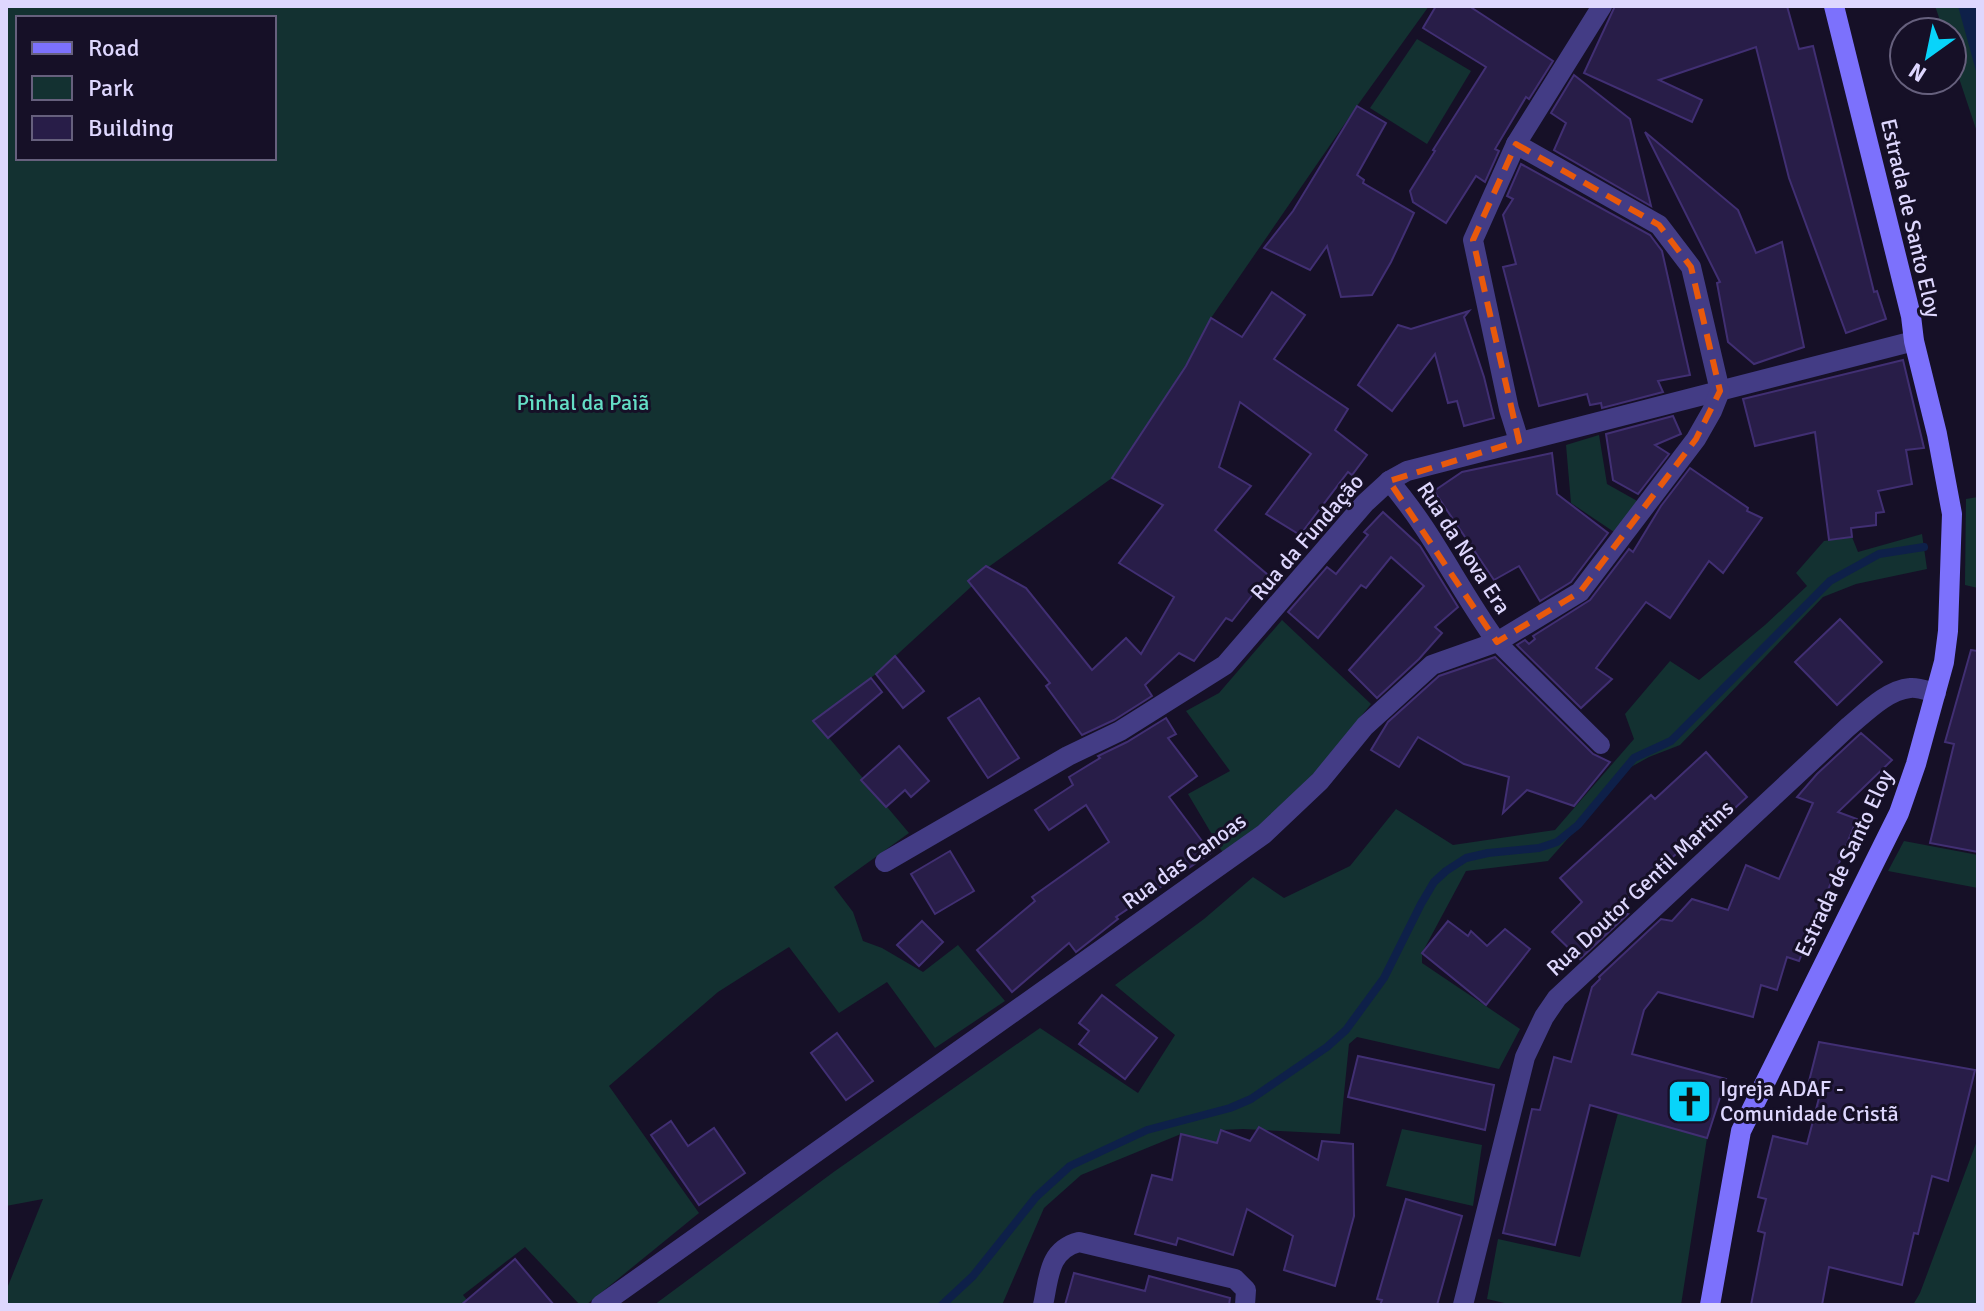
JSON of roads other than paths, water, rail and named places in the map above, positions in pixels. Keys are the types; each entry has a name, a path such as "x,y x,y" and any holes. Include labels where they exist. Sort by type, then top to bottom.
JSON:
{"main road":[{"name":"Estrada de Santo Eloy","path":"1710,1305 1741,1131 1899,813 1936,693 1948,631 1952,514 1911,316 1834,6"}],"street":[{"path":"1519,441 1509,409 1473,240 1516,144 1602,6"},
{"path":"1516,144 1659,225 1691,267 1720,391"},
{"name":"Rua da Fundação","path":"885,862 1068,756 1120,731 1225,665 1365,503 1389,481 1407,471 1914,341"},
{"name":"Rua das Canoas","path":"601,1305 1264,834 1320,781 1365,726 1432,665 1497,642 1580,592 1696,439 1720,391"},
{"name":"Rua da Nova Era","path":"1389,481 1422,522 1497,642"},
{"path":"1497,642 1601,745"},
{"name":"Rua Doutor Gentil Martins","path":"1463,1305 1525,1057 1557,998 1575,978 1874,705 1912,687 1936,693"},
{"path":"1043,1305 1054,1258 1061,1248 1079,1242 1235,1279 1246,1290 1245,1305"}],"water":[{"path":"1958,6 1978,6 1978,78 1968,42 1968,16 1961,16"}],"waterway":[{"path":"942,1305 973,1276 1036,1197 1070,1166 1147,1130 1230,1108 1251,1099 1327,1047 1346,1030 1384,978 1421,904 1434,882 1446,871 1466,858 1539,848 1557,842 1578,825 1634,758 1671,741 1830,581 1879,554 1924,547"}],"place":[{"name":"Igreja ADAF - Comunidade Cristã","path":"1689,1101"}],"park label":[{"name":"Pinhal da Paiã","path":"583,402"}]}
